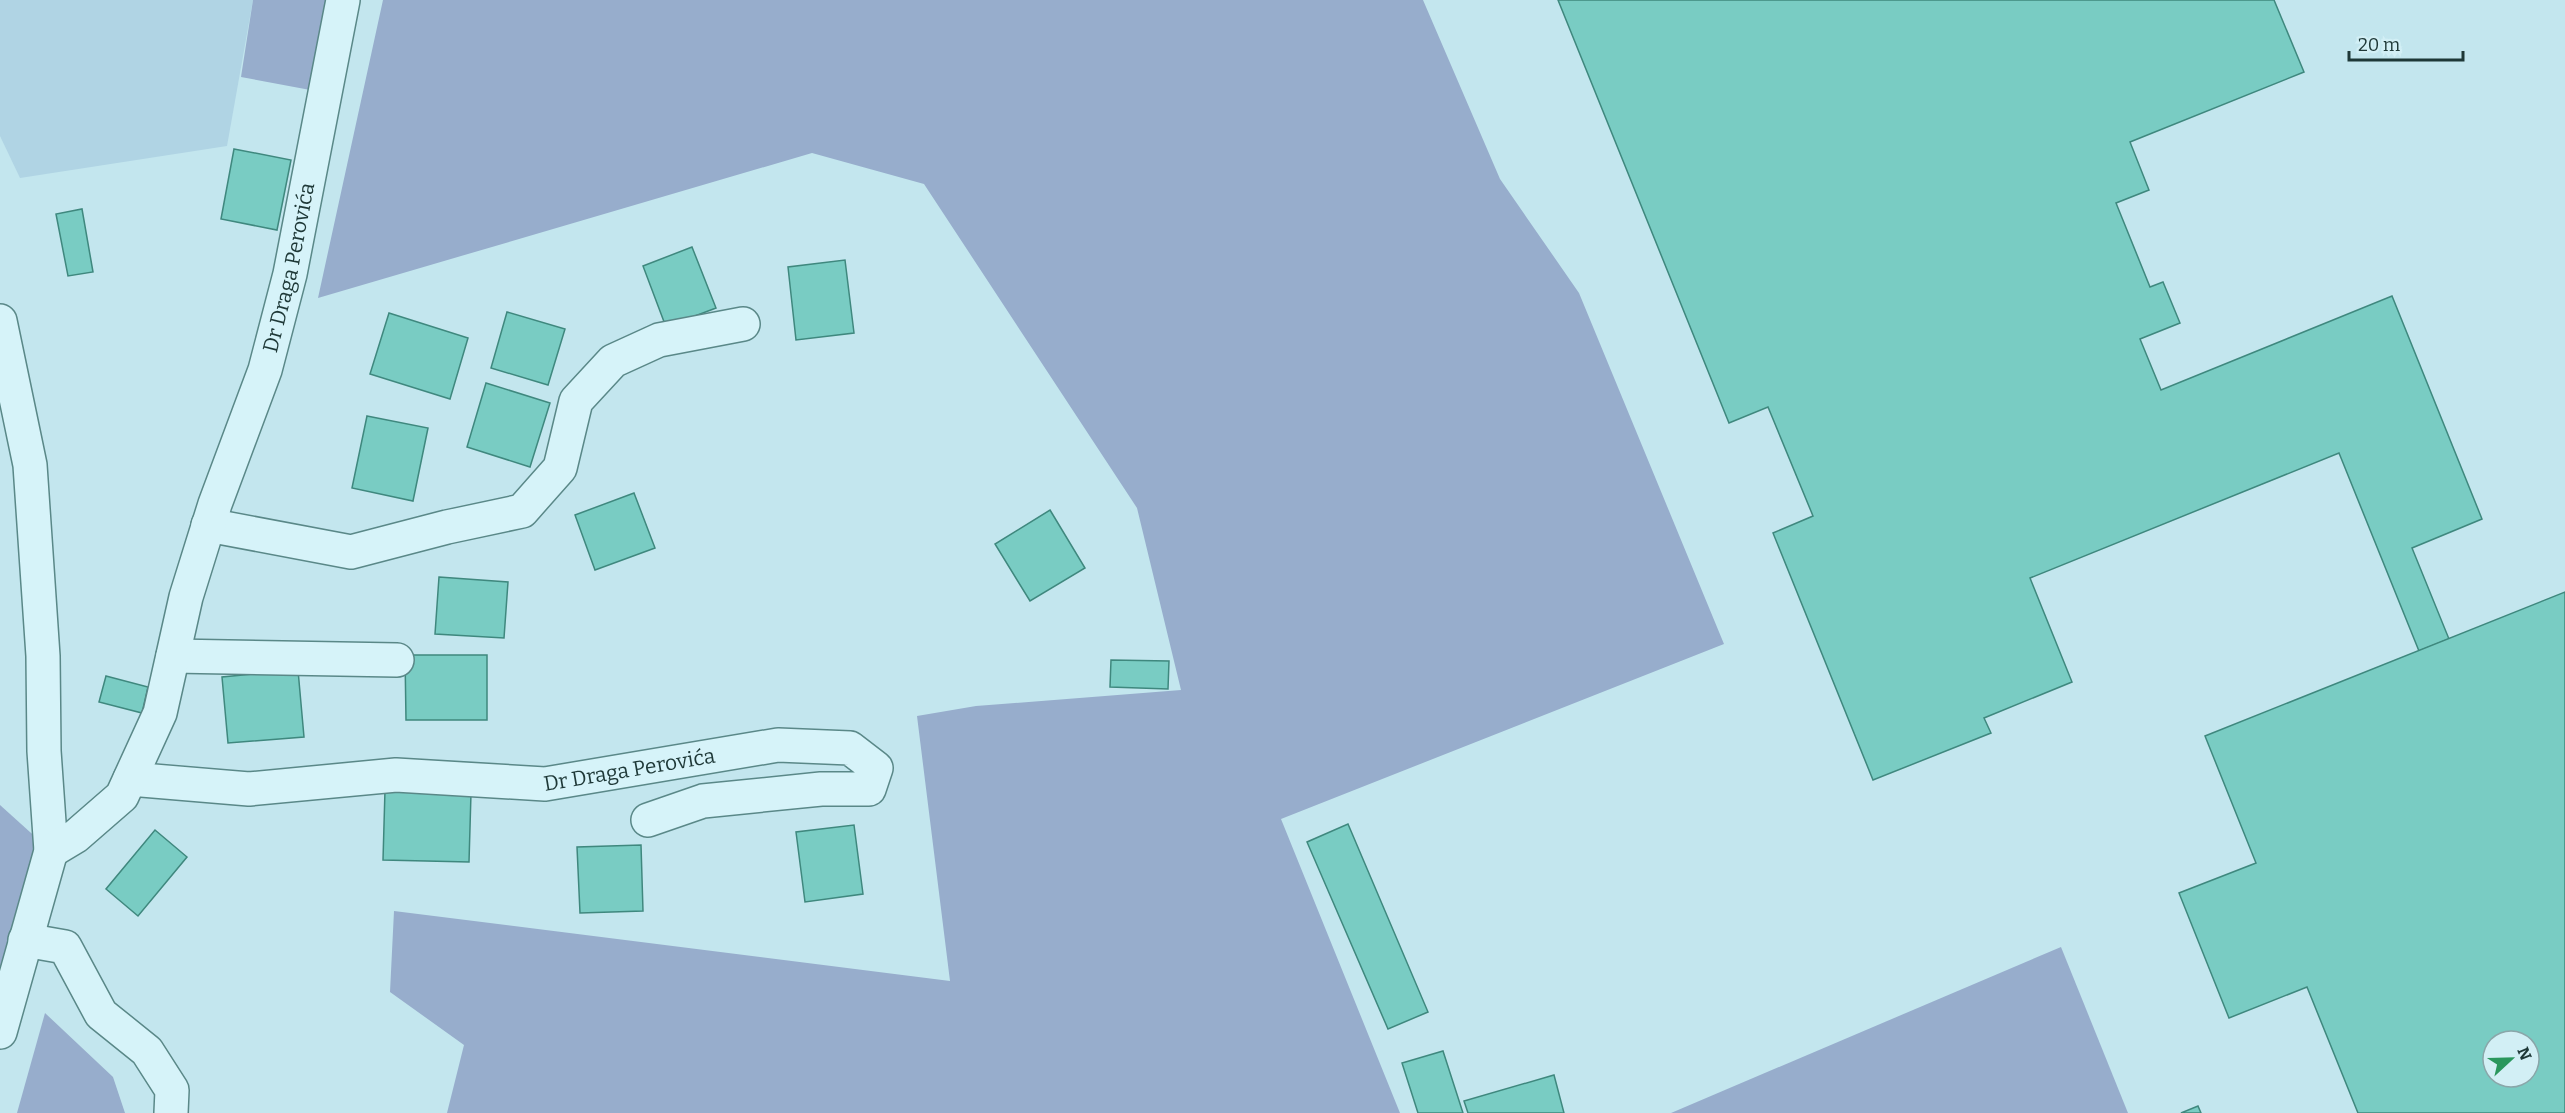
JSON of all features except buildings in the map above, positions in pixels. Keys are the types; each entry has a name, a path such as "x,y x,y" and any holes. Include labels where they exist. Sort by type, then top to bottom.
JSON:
{"street":[{"name":"Dr Draga Perovića","path":"51,851 76,836 122,796 160,713 186,597 208,525 265,370 284,296 343,0"},
{"path":"0,321 30,465 43,656 44,751 51,851 39,902 0,1032"},
{"path":"208,525 351,552 447,527 522,511 560,468 576,401 613,361 659,340 743,324"},
{"path":"173,656 397,660"},
{"name":"Dr Draga Perovića","path":"130,778 249,789 396,775 544,784 778,745 850,748 876,768 869,789 821,789 703,801 648,820"},
{"path":"26,940 65,947 101,1014 147,1051 172,1090 171,1113"}],"shaded area":[{"path":"0,0 253,0 227,146 20,178 0,136"},
{"path":"253,0 337,0 321,92 241,77"},
{"path":"383,0 1423,0 1500,179 1579,293 1724,644 1281,819 1400,1113 447,1113 464,1045 390,992 394,911 950,981 917,716 976,706 1181,690 1137,508 924,184 812,153 318,298"},
{"path":"0,805 51,851 0,1032"},
{"path":"2061,947 2128,1113 1671,1113"},
{"path":"45,1013 113,1077 125,1113 17,1113"}]}
